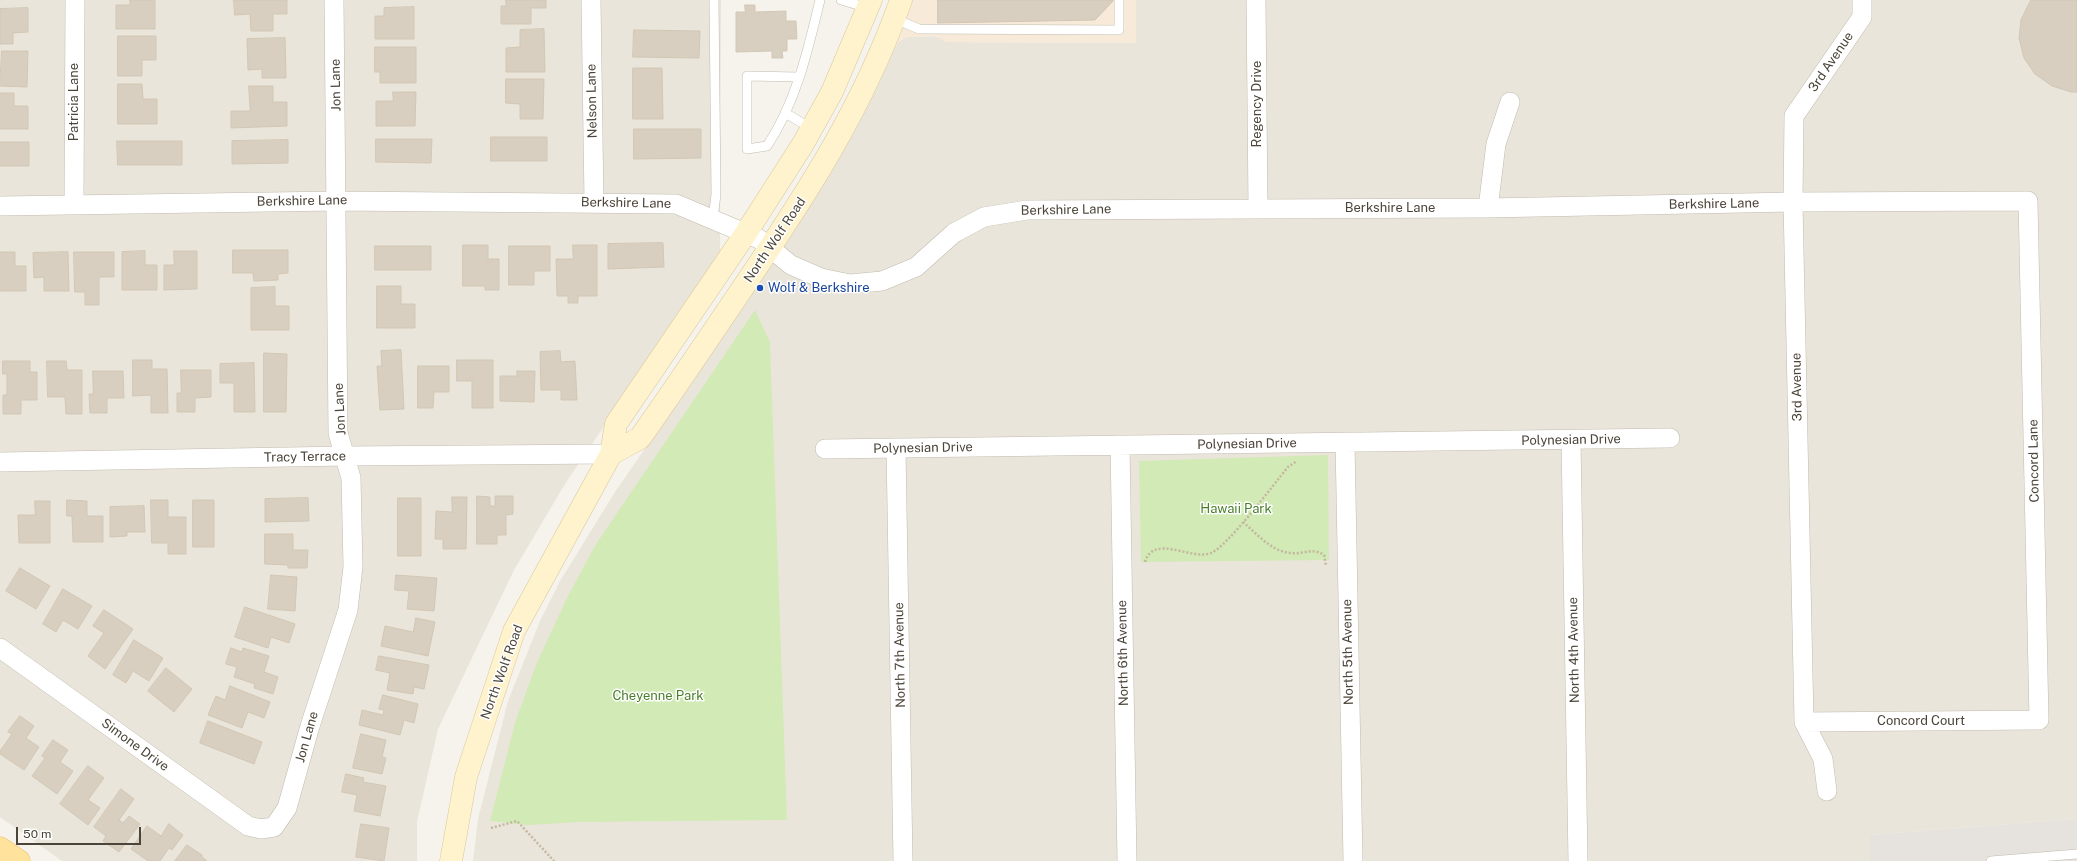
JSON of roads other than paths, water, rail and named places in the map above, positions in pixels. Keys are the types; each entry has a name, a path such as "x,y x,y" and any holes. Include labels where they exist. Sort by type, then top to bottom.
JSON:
{"main road":[{"name":"North Wolf Road","path":"452,861 466,777 514,631 611,454 616,424 746,233 812,129 848,59 870,4"},
{"name":"North Wolf Road","path":"611,454 640,438 812,185 843,132 870,78 898,9"},
{"path":"0,848 19,861"}],"street":[{"name":"Patricia Lane","path":"74,204 75,0"},
{"name":"Jon Lane","path":"274,827 287,808 310,726 348,610 353,567 351,478 346,456 338,433 334,0"},
{"name":"Nelson Lane","path":"591,0 594,202"},
{"name":"Regency Drive","path":"1256,0 1258,208"},
{"name":"3rd Avenue","path":"1827,791 1823,759 1804,722 1793,202 1794,116 1862,17 1862,0"},
{"path":"1488,208 1496,144 1510,102"},
{"name":"Berkshire Lane","path":"0,206 337,201 594,202 676,204 759,238 791,265 820,278 850,284 882,281 916,267 954,233 984,216 1027,210 1488,208 1793,202 2028,201"},
{"name":"Concord Lane","path":"2028,201 2039,720"},
{"name":"Polynesian Drive","path":"825,449 1670,438"},
{"name":"North 4th Avenue","path":"1571,440 1578,861"},
{"name":"North 5th Avenue","path":"1345,442 1353,861"},
{"name":"North 6th Avenue","path":"1120,445 1126,861"},
{"name":"North 7th Avenue","path":"896,448 903,861"},
{"name":"Tracy Terrace","path":"0,462 346,456 611,454"},
{"name":"Simone Drive","path":"0,648 248,826 261,829 274,827"},
{"name":"Concord Court","path":"1804,722 2039,720"}],"lane":[{"path":"713,219 716,194 714,0"},
{"path":"799,77 747,76 747,149 767,146 778,130 785,113 799,77 806,59 820,0"},
{"path":"841,0 870,4"},
{"path":"898,9 919,29 1119,30 1119,0"},
{"path":"785,113 812,129"},
{"path":"1991,861 2077,854"}],"place":[{"name":"Wolf & Berkshire","path":"760,288"}],"park label":[{"name":"Hawaii Park","path":"1236,509"},
{"name":"Cheyenne Park","path":"658,696"}]}
